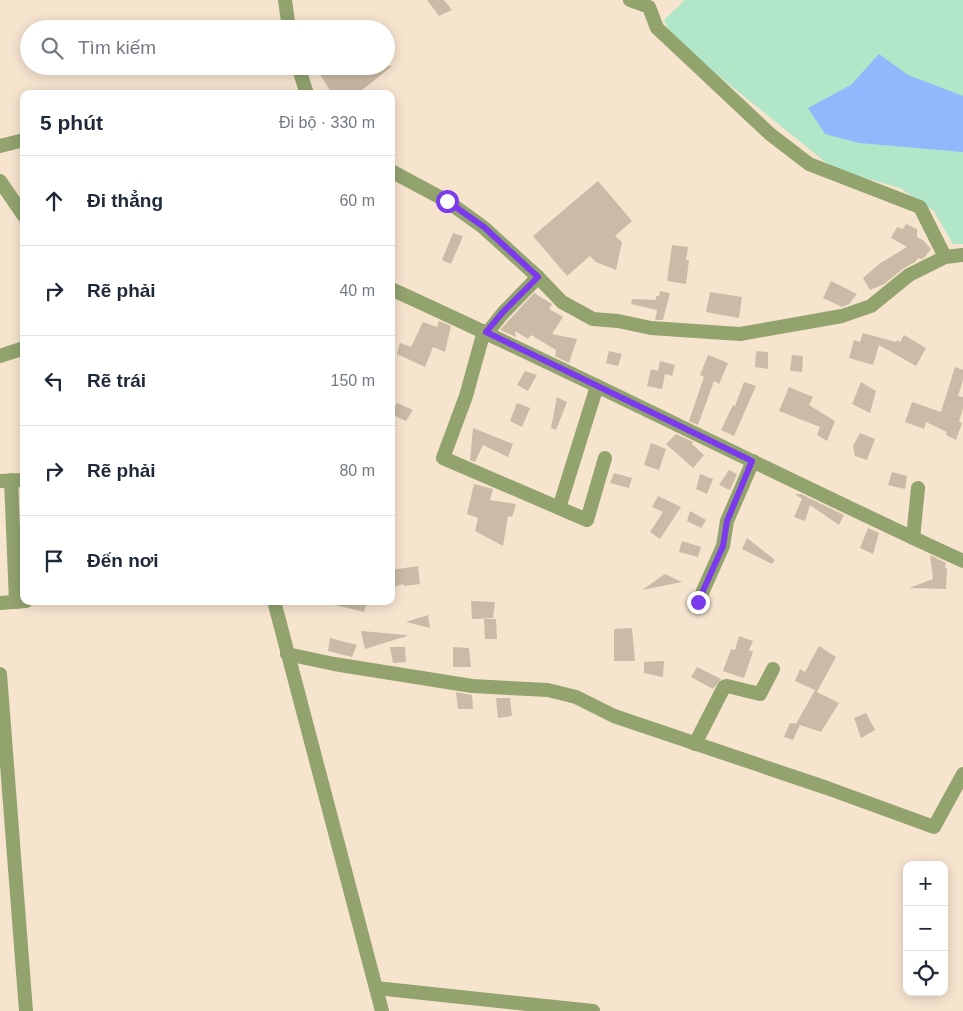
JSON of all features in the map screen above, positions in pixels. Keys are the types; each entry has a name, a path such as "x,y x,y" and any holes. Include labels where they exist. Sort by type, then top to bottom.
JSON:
{"street":[{"path":"285,0 288,20"},
{"path":"630,0 652,4 657,28 770,134 809,164 920,207 945,257"},
{"path":"301,75 306,90"},
{"path":"0,146 20,141"},
{"path":"395,173 447,201 484,227 562,302 593,319 618,321 651,328 740,334 842,316 871,306 909,275 945,257 963,255"},
{"path":"0,181 20,210"},
{"path":"538,277 485,332 466,396 443,458 587,520 605,458"},
{"path":"395,291 485,332 913,538 963,560"},
{"path":"0,356 20,349"},
{"path":"559,508 597,386"},
{"path":"698,602 723,546 727,521 752,461"},
{"path":"11,480 20,590"},
{"path":"913,538 918,488"},
{"path":"0,603 20,602"},
{"path":"275,605 382,1011"},
{"path":"287,654 334,664 472,686 548,690 576,697 614,716 827,788 934,827 963,774"},
{"path":"695,744 724,687 727,686 760,694 773,669"},
{"path":"0,674 26,1011"},
{"path":"376,988 593,1011"}],"green space":[{"path":"685,0 963,0 963,244 953,244 934,211 900,188 834,169 673,39 664,20"}],"water":[{"path":"879,54 908,75 963,96 963,152 859,143 825,134 808,108 851,85"}],"building":[{"path":"427,0 444,0 452,10 439,16"},
{"path":"320,75 381,75 362,90 330,90"},
{"path":"598,181 632,221 615,236 622,242 616,270 596,262 590,256 567,276 533,236"},
{"path":"906,224 917,229 917,237 923,240 931,249 924,258 918,258 884,284 870,290 863,278 879,264 907,247 891,238 897,227 903,229"},
{"path":"453,233 463,236 451,264 442,260"},
{"path":"672,245 688,247 686,260 689,260 686,284 667,281"},
{"path":"831,281 857,294 849,304 842,307 823,298"},
{"path":"660,291 670,293 663,320 655,320 657,310 631,304 632,299 656,300 656,296 659,296"},
{"path":"710,292 742,297 739,318 706,312"},
{"path":"534,293 552,304 549,309 563,317 552,334 577,339 569,363 555,356 556,350 531,335 528,339 515,331 516,337 500,330"},
{"path":"439,321 451,326 445,352 433,347 425,367 397,354 400,343 411,347 423,322 437,327"},
{"path":"863,333 896,342 897,340 900,342 904,335 926,348 916,366 879,345 873,365 849,358 854,340 860,342"},
{"path":"609,351 622,354 618,366 606,363"},
{"path":"756,351 768,352 768,369 755,367"},
{"path":"708,355 728,363 719,384 714,381 698,425 689,421 704,377 700,375"},
{"path":"792,355 803,356 802,372 790,371"},
{"path":"660,361 675,365 672,376 665,374 662,389 647,386 651,369 658,371"},
{"path":"955,367 963,370 963,380 958,396 963,397 963,408 959,422 962,423 956,440 946,435 947,432 926,422 924,429 905,422 912,402 941,412"},
{"path":"525,371 537,375 528,391 517,385"},
{"path":"744,382 756,386 734,436 721,430 733,405 735,406"},
{"path":"861,382 876,391 870,413 852,404"},
{"path":"789,387 813,397 809,405 835,421 827,441 817,435 820,427 779,411"},
{"path":"557,397 567,402 556,430 551,428"},
{"path":"397,403 413,410 406,421 395,416"},
{"path":"517,403 530,408 522,427 510,421"},
{"path":"473,428 513,444 508,457 483,445 475,462 470,460"},
{"path":"860,433 875,439 867,460 855,456 853,446"},
{"path":"676,434 693,442 692,444 704,455 693,468 666,444"},
{"path":"651,443 666,449 659,470 644,465"},
{"path":"729,470 737,474 730,490 719,485"},
{"path":"892,472 907,476 905,489 888,485"},
{"path":"614,473 632,478 629,488 610,483"},
{"path":"700,474 713,479 707,494 696,489"},
{"path":"474,484 493,489 490,500 516,504 512,517 508,516 503,546 475,531 478,518 467,514"},
{"path":"795,494 801,494 844,515 839,525 810,505 805,521 794,517 802,499"},
{"path":"658,496 681,507 660,539 650,532 663,512 652,507"},
{"path":"690,511 706,520 701,528 687,521"},
{"path":"868,528 879,533 873,554 860,548"},
{"path":"747,538 775,560 772,564 742,549"},
{"path":"682,541 701,547 698,557 679,552"},
{"path":"930,555 946,563 946,589 909,588 933,579"},
{"path":"418,566 420,584 404,586 403,584 395,587 395,569"},
{"path":"665,574 682,582 642,590"},
{"path":"471,601 495,602 493,618 472,619"},
{"path":"335,605 366,605 364,612"},
{"path":"428,615 430,628 406,622"},
{"path":"484,619 496,619 497,639 485,639"},
{"path":"632,628 635,661 614,661 614,629"},
{"path":"361,631 407,635 407,636 365,649"},
{"path":"739,636 753,641 749,650 753,652 744,678 723,671 731,649 735,650"},
{"path":"330,638 357,645 352,657 328,651"},
{"path":"819,646 836,657 817,692 839,703 821,732 800,725 793,740 784,737 790,723 796,724 815,690 795,681 800,669 805,672"},
{"path":"390,647 405,647 406,662 393,663"},
{"path":"453,647 469,648 471,667 453,667"},
{"path":"664,661 663,677 644,673 644,662"},
{"path":"697,667 721,679 713,689 691,677"},
{"path":"456,692 472,695 473,709 458,709"},
{"path":"496,698 510,698 512,716 498,718"},
{"path":"866,713 875,730 861,738 854,718"}],"route":[{"path":"447,201 484,227 538,277 486,332 752,461 727,521 723,546 698,602"}]}
